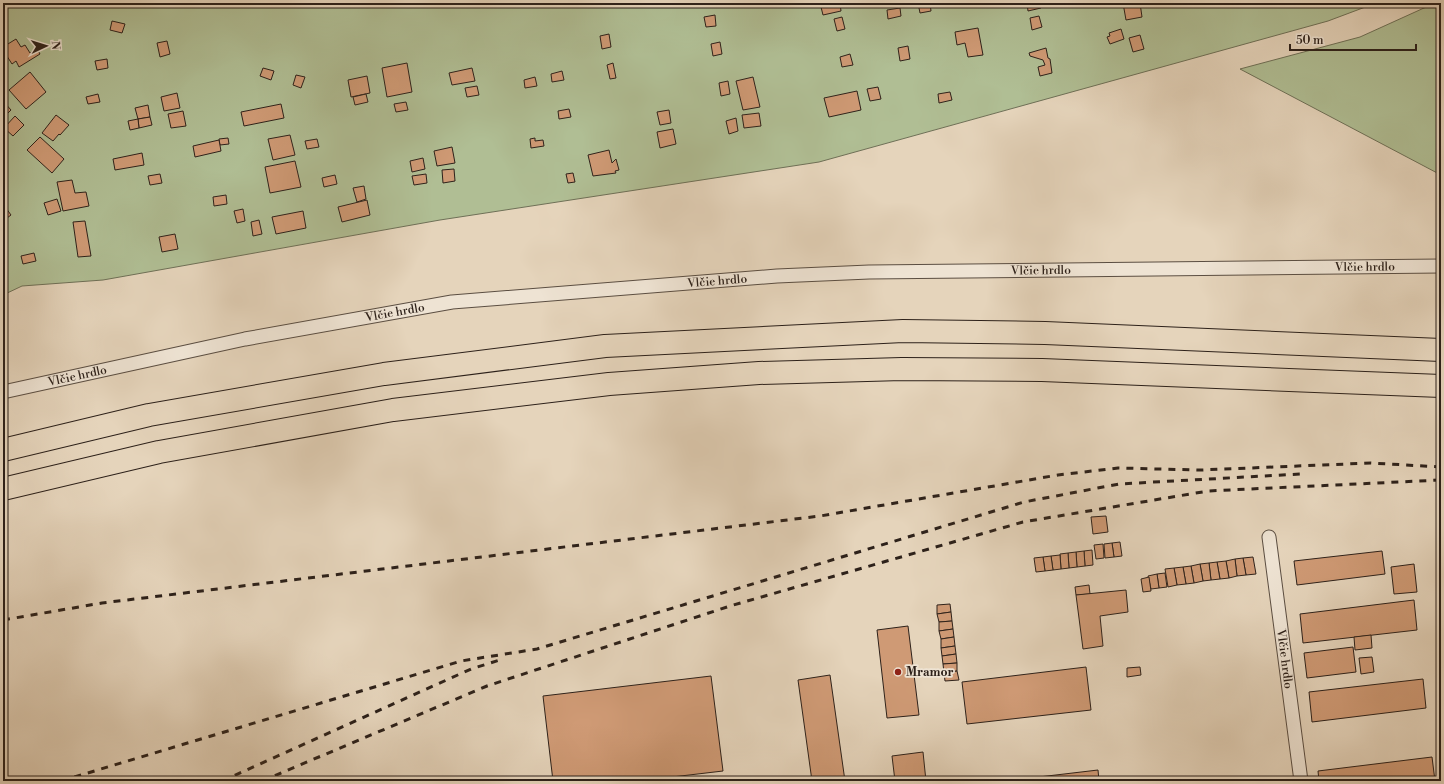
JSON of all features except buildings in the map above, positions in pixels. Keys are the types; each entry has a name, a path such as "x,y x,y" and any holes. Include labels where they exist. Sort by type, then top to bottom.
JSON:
{"highway":[{"path":"3,450 149,415 384,374 605,346 903,331 1045,333 1441,350"},
{"path":"3,489 159,452 393,410 609,384 759,373 902,369 1042,370 1441,386"}],"street":[{"name":"Vlčie hrdlo","path":"3,392 245,339 452,302 813,274 1441,266"},
{"name":"Vlčie hrdlo","path":"1269,537 1302,781"}],"green space":[{"path":"3,3 1376,3 1328,21 819,162 440,220 103,280 22,286 3,295"},
{"path":"1435,3 1441,3 1441,175 1240,69 1360,37"}],"railway":[{"path":"3,620 102,603 820,516 1058,475 1118,468 1201,470 1371,463 1441,467"},
{"path":"61,781 461,661 537,649 1024,502 1119,484 1300,474"},
{"path":"262,781 487,686 730,606 1023,522 1208,491 1441,480"},
{"path":"222,781 471,669 503,659"}],"place":[{"name":"Mramor","path":"898,672"}]}
